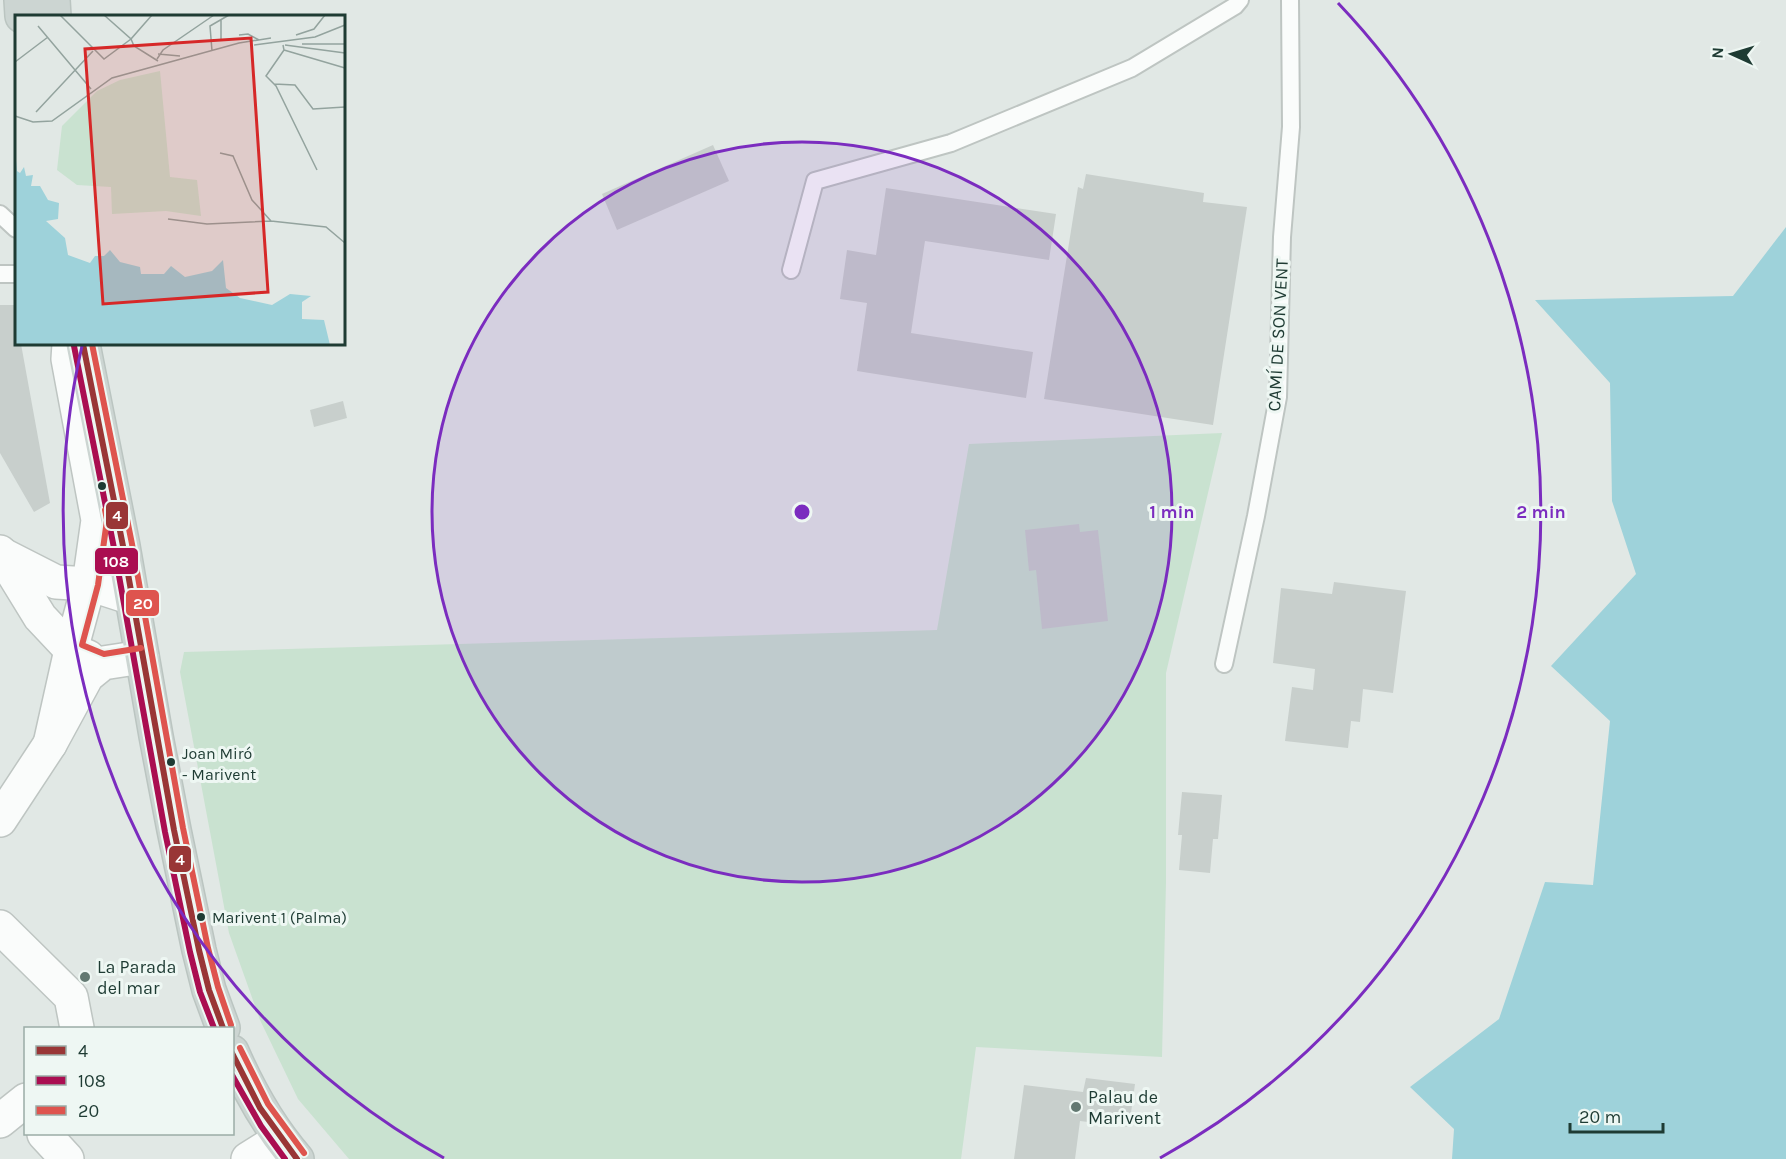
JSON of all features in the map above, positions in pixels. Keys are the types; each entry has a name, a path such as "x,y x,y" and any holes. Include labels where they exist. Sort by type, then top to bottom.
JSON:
{"main road":[{"path":"21,0 22,15"},
{"path":"83,345 132,598 158,748 199,950 221,1027"},
{"path":"234,1057 246,1085 288,1149"}],"street":[{"path":"50,744 71,650 89,584 98,520 68,359 69,345"},
{"path":"0,553 56,582 89,584 132,598"},
{"path":"0,553 40,617 71,650 103,663"},
{"path":"0,820 50,744 87,676 103,663 142,657"},
{"path":"0,927 71,997 77,1027"},
{"path":"45,1135 67,1159"},
{"path":"248,1159 288,1149"}],"lane":[{"path":"791,270 815,181 951,143 1132,68 1235,6 1240,0"},
{"name":"CAMÍ DE SON VENT","path":"1224,664 1256,516 1278,397 1282,237 1291,127 1290,0"},
{"path":"0,214 15,228"}],"green space":[{"path":"1222,433 1166,673 1166,882 1162,1057 976,1047 961,1159 349,1159 298,1099 260,1020 229,933 180,672 184,652 937,630 969,444"}],"water":[{"path":"1786,227 1786,1159 1452,1159 1454,1129 1410,1087 1499,1019 1545,882 1593,885 1610,721 1551,666 1636,574 1612,501 1610,383 1535,300 1733,296"}],"building":[{"path":"713,145 729,181 617,230 602,194"},
{"path":"1086,174 1204,193 1203,202 1247,207 1213,425 1044,399 1078,187 1083,189"},
{"path":"886,188 1056,214 1049,260 925,241 911,333 1033,352 1026,398 857,371 867,303 840,299 847,250 876,255"},
{"path":"0,305 14,305 15,345 21,345 50,503 34,512 0,453"},
{"path":"343,401 347,418 314,427 310,410"},
{"path":"1079,524 1080,532 1098,530 1108,621 1042,629 1036,570 1029,571 1025,530"},
{"path":"1334,582 1406,591 1393,693 1363,689 1360,722 1351,721 1348,748 1285,741 1292,687 1313,690 1315,669 1273,663 1281,588 1332,594"},
{"path":"1182,792 1222,795 1218,839 1213,839 1210,873 1179,870 1182,835 1178,835"},
{"name":"Palau de Marivent","path":"1086,1078 1135,1084 1129,1127 1080,1121 1075,1159 1014,1159 1024,1085 1083,1092"}],"transit line":[{"name":"4","path":"83,345 123,546 174,830 199,950 209,990 223,1027"},
{"name":"20","path":"92,345 132,544 183,828 208,948 231,1025"},
{"name":"108","path":"74,346 114,548 165,832 190,952 200,992 214,1027"},
{"name":"20","path":"105,510 107,520 98,585 82,645 104,654 141,648"},
{"name":"20","path":"240,1048 268,1104 304,1153"},
{"name":"4","path":"234,1057 260,1108 297,1159"},
{"name":"108","path":"234,1079 261,1126 285,1159"}],"place":[{"name":"Joan Miró - Marivent","path":"171,762"},
{"name":"Marivent 1 (Palma)","path":"201,917"},
{"name":"La Parada del mar","path":"85,977"},
{"name":"Palau de Marivent","path":"1076,1107"}]}
